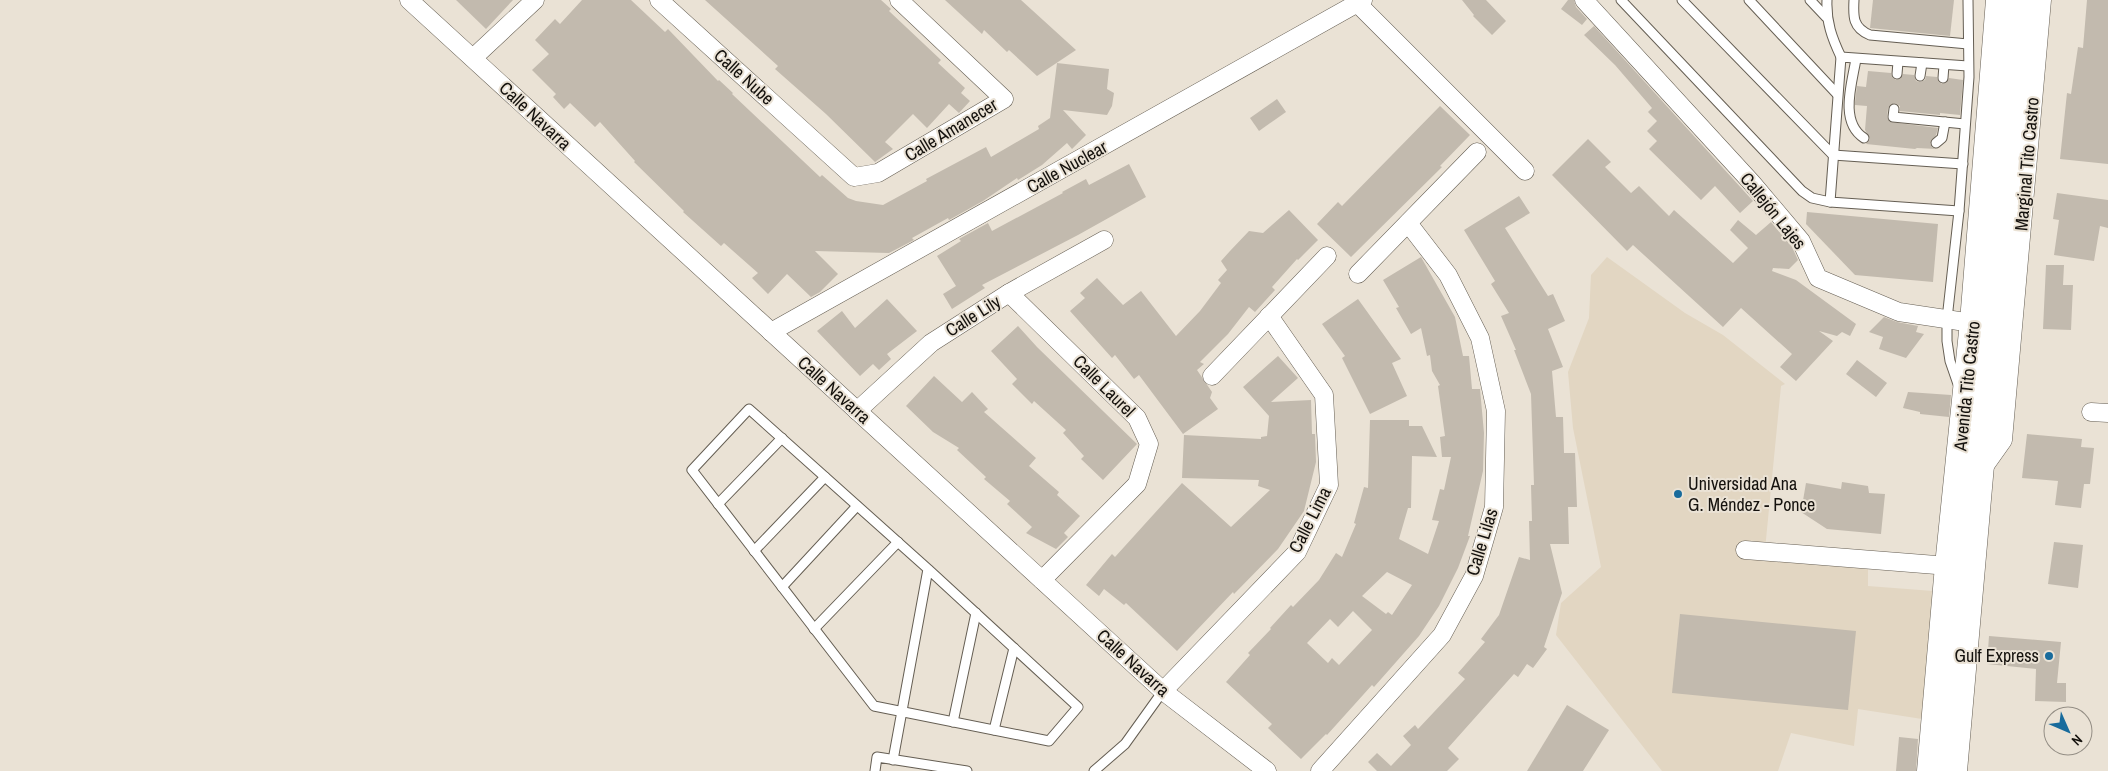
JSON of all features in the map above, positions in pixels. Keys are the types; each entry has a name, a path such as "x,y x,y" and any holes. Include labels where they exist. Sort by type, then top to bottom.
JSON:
{"main road":[{"name":"Avenida Tito Castro","path":"1932,771 1949,566 1966,400 1993,325 2000,0"},
{"name":"Avenida Tito Castro","path":"1953,771 2021,0"}],"street":[{"name":"Calle Navarra","path":"408,0 1163,691 1267,771"},
{"path":"472,58 535,0"},
{"name":"Calle Nube","path":"659,0 828,153"},
{"name":"Calle Amanecer","path":"828,153 854,177 878,172 1004,99 899,0"},
{"name":"Callejón Lajes","path":"1584,0 1752,183 1801,241 1818,278 1899,312 1993,325"},
{"name":"Marginal Tito Castro","path":"1980,472 2003,440 2011,357 1993,325 2042,0"},
{"path":"1360,2 1525,171"},
{"name":"Calle Nuclear","path":"770,332 1360,2"},
{"path":"1358,274 1477,152"},
{"name":"Calle Lilas","path":"1320,771 1442,635 1474,576 1494,507 1496,411 1480,338 1448,275 1408,223"},
{"name":"Calle Lily","path":"856,411 931,343 1009,293 1104,240"},
{"path":"1212,376 1327,256"},
{"name":"Calle Laurel","path":"1009,293 1137,418 1149,444 1137,484 1042,580"},
{"name":"Calle Lima","path":"1163,691 1298,552 1330,485 1324,395 1268,316"},
{"path":"1745,550 1949,566"}],"lane":[{"path":"1621,0 1802,191 1812,198 1830,202 1959,211"},
{"path":"1682,0 1833,155 1962,164"},
{"path":"1749,0 1838,94"},
{"path":"1810,0 1826,17"},
{"path":"1827,0 1826,17 1832,39 1841,57 1830,202"},
{"path":"1854,0 1854,22 1859,29 1870,35 1968,44"},
{"path":"1966,400 1955,379 1950,361 1947,341 1947,319 1959,211 1969,77 1968,0"},
{"path":"1841,57 1968,66"},
{"path":"1856,59 1850,102 1850,120 1856,132 1864,138"},
{"path":"1897,74 1898,62"},
{"path":"1920,76 1922,64"},
{"path":"1942,78 1944,65"},
{"path":"1894,109 1893,117 1916,115 1965,124"},
{"path":"1936,143 1942,138 1940,119"},
{"path":"749,409 825,477 1078,707 1049,740 902,713 874,706 692,470 749,409"},
{"path":"718,504 782,438"},
{"path":"754,551 825,477"},
{"path":"782,587 857,506"},
{"path":"814,628 898,542"},
{"path":"893,760 928,569"},
{"path":"953,722 976,613"},
{"path":"994,730 1014,648"},
{"path":"1094,771 1125,744 1163,691"},
{"path":"875,771 877,758 967,771"}],"shaded area":[{"name":"Universidad Ana G. Méndez - Ponce","path":"1607,257 1685,313 1723,335 1785,384 1781,386 1764,560 1868,569 1868,586 1933,591 1922,719 1858,709 1854,746 1791,733 1778,771 1662,771 1556,635 1561,603 1601,567 1573,428 1568,372 1589,318 1591,275"}],"building":[{"path":"456,0 513,0 486,29"},
{"path":"582,0 631,0 665,32 668,29 718,81 733,93 820,177 822,175 848,198 856,201 883,205 927,181 926,179 986,147 991,157 1039,129 1038,126 1050,118 1057,63 1109,69 1107,89 1114,93 1112,106 1107,115 1063,110 1086,135 1072,149 1067,143 1042,165 1018,180 1017,178 983,201 949,220 948,218 912,238 914,240 889,253 815,251 838,274 820,292 811,297 787,274 768,294 752,278 758,273 724,243 721,246 683,212 634,162 600,122 595,127 570,103 564,109 553,97 556,94 532,70 549,54 535,40 555,19 560,24"},
{"path":"705,0 881,0 891,9 889,11 941,60 938,63 965,88 961,93 970,101 959,113 949,104 927,128 913,114 885,142 893,149 875,162 826,114 775,69 778,66"},
{"path":"945,0 1021,0 1076,50 1037,76 1009,50 1007,52 984,30 982,34"},
{"path":"1462,0 1486,0 1506,21 1492,35 1473,16"},
{"path":"1568,0 1574,0 1576,7 1587,19 1582,25 1561,9"},
{"path":"1873,0 1954,0 1950,36 1870,28"},
{"path":"2087,0 2108,0 2108,164 2060,159 2067,93 2071,94 2078,47 2083,48"},
{"path":"1594,26 1753,201 1740,213 1715,186 1701,200 1649,149 1657,141 1647,131 1657,121 1648,112 1652,108 1615,65 1584,35"},
{"path":"1868,71 1891,73 1892,77 1896,80 1900,79 1903,74 1914,75 1916,81 1920,82 1925,80 1926,76 1937,77 1938,81 1942,84 1946,83 1949,78 1963,80 1960,115 1900,111 1900,106 1894,103 1888,108 1887,117 1890,122 1938,128 1930,144 1936,149 1866,144 1870,139 1865,130 1867,106 1855,105 1855,102 1857,86 1866,87"},
{"path":"1277,99 1286,112 1259,131 1250,118"},
{"path":"1440,106 1470,135 1440,166 1442,167 1351,257 1317,224 1338,202 1342,206"},
{"path":"1588,139 1611,162 1605,167 1631,193 1639,186 1669,216 1674,210 1733,263 1748,248 1730,230 1738,220 1756,235 1771,222 1792,247 1798,260 1789,269 1773,268 1772,271 1796,280 1856,324 1850,336 1842,332 1837,336 1819,331 1833,341 1796,381 1780,367 1792,354 1741,308 1723,327 1633,245 1627,251 1552,175"},
{"path":"1129,164 1146,197 982,285 985,288 952,309 943,294 956,286 937,256 961,241 959,239 988,223 992,231 1086,179 1089,185"},
{"path":"2057,193 2108,200 2108,228 2100,226 2094,261 2054,255 2059,220 2053,219"},
{"path":"1519,196 1530,213 1505,228 1548,296 1553,294 1565,321 1548,329 1563,367 1552,371 1556,417 1563,417 1564,453 1575,453 1577,507 1568,507 1569,544 1550,544 1562,593 1544,647 1547,649 1533,668 1527,664 1518,677 1514,674 1448,748 1459,759 1447,771 1377,771 1368,762 1377,753 1391,766 1411,745 1403,736 1415,725 1418,729 1465,679 1458,673 1485,642 1481,639 1499,615 1519,557 1530,560 1529,521 1532,521 1531,485 1534,485 1531,394 1514,350 1516,350 1501,316 1509,313 1491,284 1495,281 1464,230"},
{"path":"1289,210 1318,240 1297,259 1272,287 1275,290 1255,312 1249,307 1228,334 1200,362 1204,364 1197,370 1212,392 1210,398 1218,409 1183,434 1139,375 1134,379 1115,355 1112,358 1070,311 1085,298 1080,293 1097,278 1123,305 1141,291 1176,336 1200,311 1221,283 1218,280 1227,270 1221,261 1249,231 1263,233"},
{"path":"1807,212 1938,224 1933,282 1855,275 1806,224"},
{"path":"1421,257 1455,317 1463,356 1469,356 1472,389 1480,389 1484,433 1483,471 1468,536 1470,536 1458,568 1439,606 1419,636 1374,687 1372,685 1327,735 1301,759 1268,728 1272,724 1226,682 1250,655 1248,653 1270,628 1291,605 1293,607 1319,580 1336,553 1342,557 1356,524 1354,523 1364,487 1368,488 1370,420 1409,420 1409,426 1422,426 1437,457 1412,456 1411,508 1408,508 1399,539 1428,554 1439,521 1432,520 1440,489 1444,490 1451,457 1442,457 1440,437 1445,436 1438,386 1440,385 1432,371 1430,355 1427,356 1421,328 1411,334 1396,308 1399,307 1383,280","holes":["1387,572 1412,585 1392,615 1388,612 1386,614 1362,596","1353,611 1372,630 1339,665 1332,658 1328,663 1307,643 1330,619 1338,627"]},
{"path":"2046,265 2064,265 2063,285 2073,285 2071,330 2043,329"},
{"path":"887,299 917,331 887,354 891,359 879,370 873,364 860,376 817,331 842,311 855,328"},
{"path":"1358,299 1401,359 1392,363 1407,396 1370,414 1342,358 1345,356 1322,324"},
{"path":"1884,317 1897,322 1918,326 1916,332 1924,334 1906,358 1879,349 1883,337 1869,332"},
{"path":"1018,326 1037,347 1137,444 1103,480 1081,459 1084,456 1063,433 1066,430 1034,401 1032,404 1012,384 1017,379 991,351"},
{"path":"1278,356 1298,378 1271,402 1311,400 1312,434 1315,434 1316,462 1304,511 1278,549 1234,594 1233,592 1177,651 1126,603 1124,605 1104,589 1099,596 1086,585 1112,554 1115,557 1182,483 1231,527 1270,490 1258,486 1259,480 1182,478 1184,435 1261,439 1261,437 1267,436 1269,416 1243,387"},
{"path":"1857,360 1887,383 1876,397 1846,374"},
{"path":"934,376 962,402 972,392 988,409 984,412 1036,458 1029,466 1059,492 1057,495 1080,516 1064,533 1068,537 1056,549 1026,533 1032,527 1007,504 1010,501 984,479 986,477 957,450 959,448 933,432 906,406"},
{"path":"1908,392 1951,395 1949,417 1920,414 1920,412 1903,408"},
{"path":"2027,434 2082,439 2081,447 2094,448 2090,484 2084,484 2081,508 2055,505 2058,481 2022,478"},
{"path":"1842,482 1868,486 1869,493 1885,494 1881,534 1827,529 1801,512 1806,483 1841,489"},
{"path":"2054,542 2083,545 2078,588 2048,584"},
{"path":"1680,614 1856,631 1848,710 1672,693"},
{"path":"1989,636 2061,642 2057,683 2066,683 2066,702 2035,701 2036,669 1987,664"},
{"path":"1567,705 1609,730 1583,771 1527,771"},
{"path":"1899,737 1918,739 1916,771 1896,771"}],"place":[{"name":"Universidad Ana G. Méndez - Ponce","path":"1678,494"},
{"name":"Gulf Express","path":"2049,656"}]}
